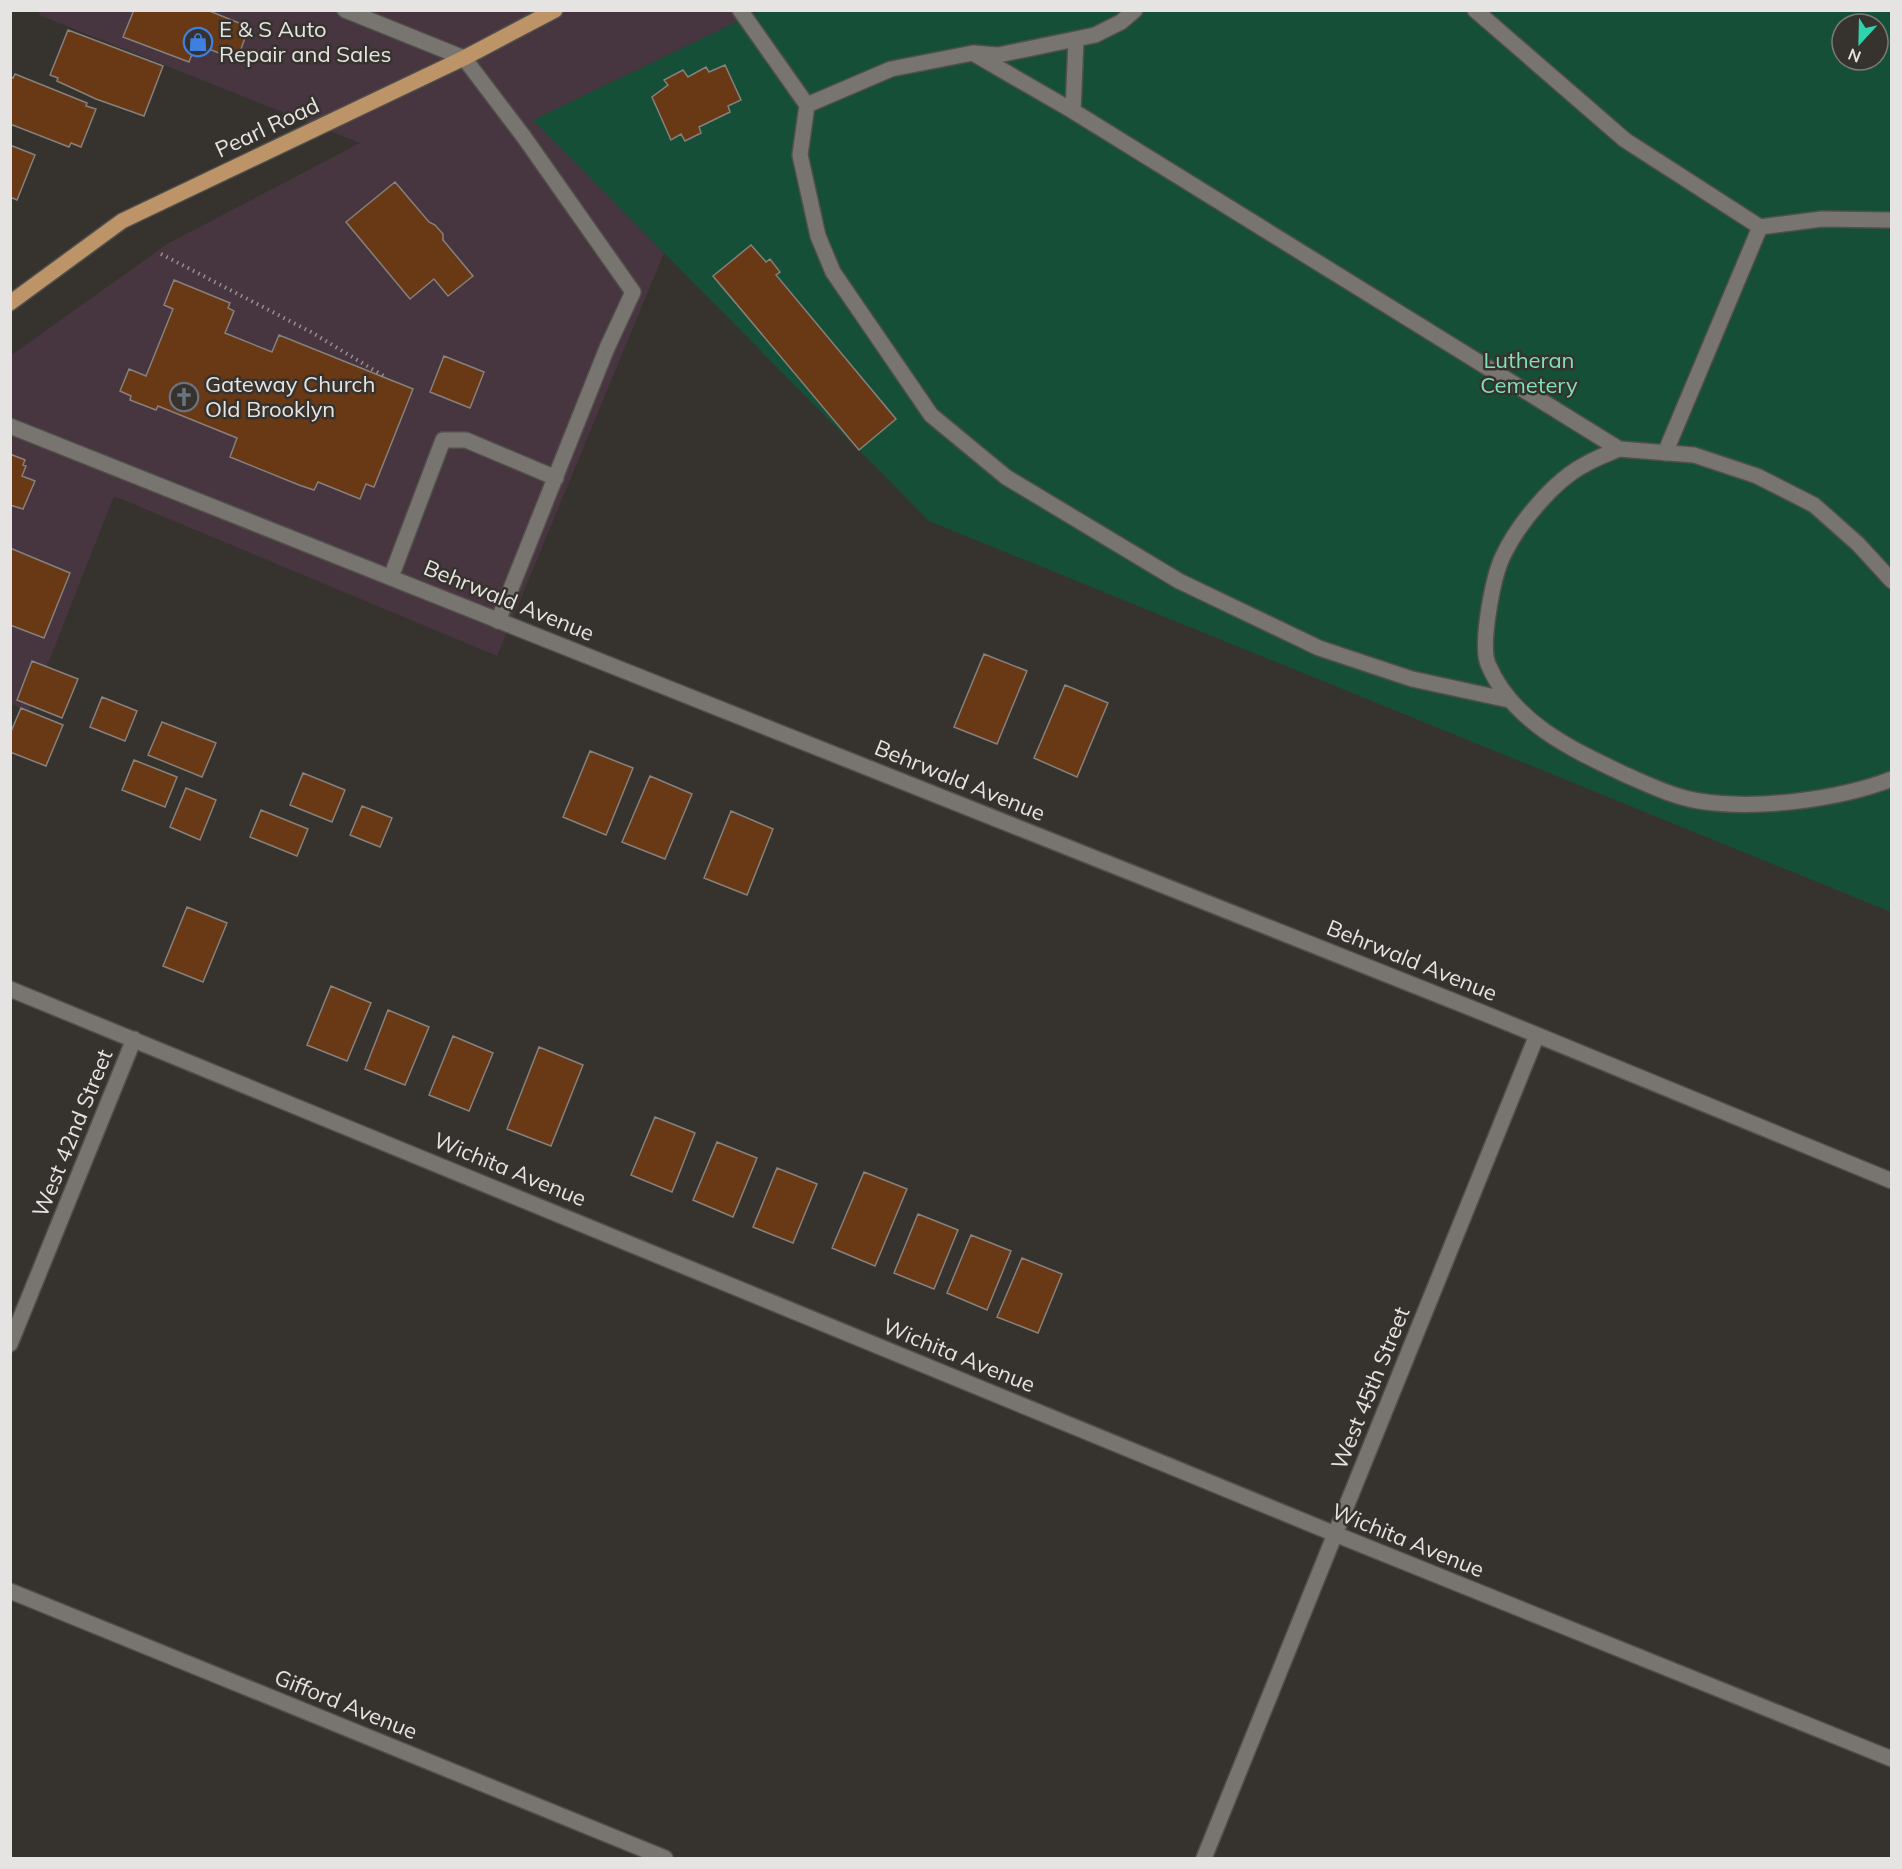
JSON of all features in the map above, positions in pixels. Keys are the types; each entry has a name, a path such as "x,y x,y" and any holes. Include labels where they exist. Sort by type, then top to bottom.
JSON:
{"main road":[{"name":"Pearl Road","path":"10,303 122,221 464,58 555,10"}],"street":[{"path":"345,10 464,58 524,137 633,292 498,621"},
{"path":"741,10 807,105 800,155 822,245 833,272 931,415 1006,477 1179,581 1319,648 1413,679 1509,700"},
{"path":"807,105 891,69 974,53 998,55 1095,35 1121,22 1135,10"},
{"path":"1475,10 1625,140 1760,227 1822,219 1892,220"},
{"path":"1073,111 1076,40"},
{"path":"974,53 1073,111 1619,449 1694,455 1757,476 1814,505 1858,544 1892,581"},
{"path":"1665,453 1760,227"},
{"name":"Behrwald Avenue","path":"10,426 1537,1035 1892,1181"},
{"path":"391,577 443,440 465,440 556,478"},
{"path":"1619,449 1584,464 1551,490 1510,542 1497,570 1488,610 1487,662 1509,700 1554,738 1650,786 1698,801 1758,803 1814,798 1892,780"},
{"name":"Wichita Avenue","path":"10,989 1335,1534 1892,1759"},
{"name":"West 45th Street","path":"1204,1858 1537,1035"},
{"name":"West 42nd Street","path":"10,1344 134,1039"},
{"name":"Gifford Avenue","path":"10,1591 665,1858"}],"path":[{"path":"161,254 311,332 387,378"}],"shaded area":[{"path":"40,11 759,11 534,120 664,253 497,656 114,496 29,712 11,704 10,356 169,243 360,143 39,15"}],"green space":[{"name":"Lutheran Cemetery","path":"759,11 1891,11 1891,912 929,521 533,120"}],"building":[{"path":"134,10 207,10 249,27 237,60 196,44 189,62 123,37"},
{"path":"68,30 163,66 144,116 96,99 57,81 58,78 50,75"},
{"path":"725,65 741,100 728,106 730,112 699,127 701,133 685,141 681,134 671,140 652,97 668,85 664,80 683,70 688,77 706,67 709,72"},
{"path":"15,74 87,103 86,106 96,109 81,147 71,143 69,147 10,124 10,77 13,78"},
{"path":"10,145 35,155 17,200 10,197"},
{"path":"395,182 429,222 443,234 443,240 473,276 448,296 434,279 410,299 346,222"},
{"path":"751,245 766,262 770,259 780,272 776,275 896,419 859,450 713,276"},
{"path":"174,280 230,303 228,308 234,311 225,333 272,352 279,335 413,389 374,487 366,484 360,499 318,482 314,490 299,485 230,457 237,438 158,406 156,410 130,400 131,396 120,391 129,369 146,376 173,309 164,305"},
{"path":"444,356 484,372 470,408 430,392"},
{"path":"10,454 25,460 23,465 26,466 22,476 35,481 23,509 10,505"},
{"path":"10,548 70,573 44,638 10,625"},
{"path":"984,654 1027,671 997,744 954,727"},
{"path":"32,661 78,679 62,718 17,700"},
{"path":"1065,685 1108,703 1077,777 1034,758"},
{"path":"102,697 137,711 125,741 90,727"},
{"path":"21,708 63,725 46,766 10,752 10,734"},
{"path":"162,722 216,743 202,777 148,755"},
{"path":"590,751 633,768 606,835 563,817"},
{"path":"134,760 177,777 165,807 122,790"},
{"path":"303,773 345,790 332,822 290,805"},
{"path":"650,776 692,794 665,859 622,842"},
{"path":"186,788 216,800 200,840 170,827"},
{"path":"362,806 392,818 380,847 350,835"},
{"path":"261,810 308,829 297,856 250,837"},
{"path":"731,811 773,829 747,895 704,878"},
{"path":"187,907 227,923 203,982 163,966"},
{"path":"331,986 371,1003 347,1061 307,1045"},
{"path":"388,1010 429,1027 405,1085 365,1069"},
{"path":"453,1036 493,1053 469,1111 429,1095"},
{"path":"539,1047 583,1065 551,1146 507,1129"},
{"path":"655,1117 695,1133 672,1192 631,1175"},
{"path":"717,1142 757,1158 733,1217 693,1200"},
{"path":"777,1168 817,1184 793,1243 753,1227"},
{"path":"864,1172 907,1189 875,1266 832,1248"},
{"path":"918,1214 958,1230 934,1289 894,1273"},
{"path":"971,1235 1011,1251 987,1310 947,1293"},
{"path":"1022,1258 1062,1274 1038,1333 997,1317"}],"place":[{"name":"E & S Auto Repair and Sales","path":"198,42"},
{"name":"Gateway Church Old Brooklyn","path":"184,397"}]}
